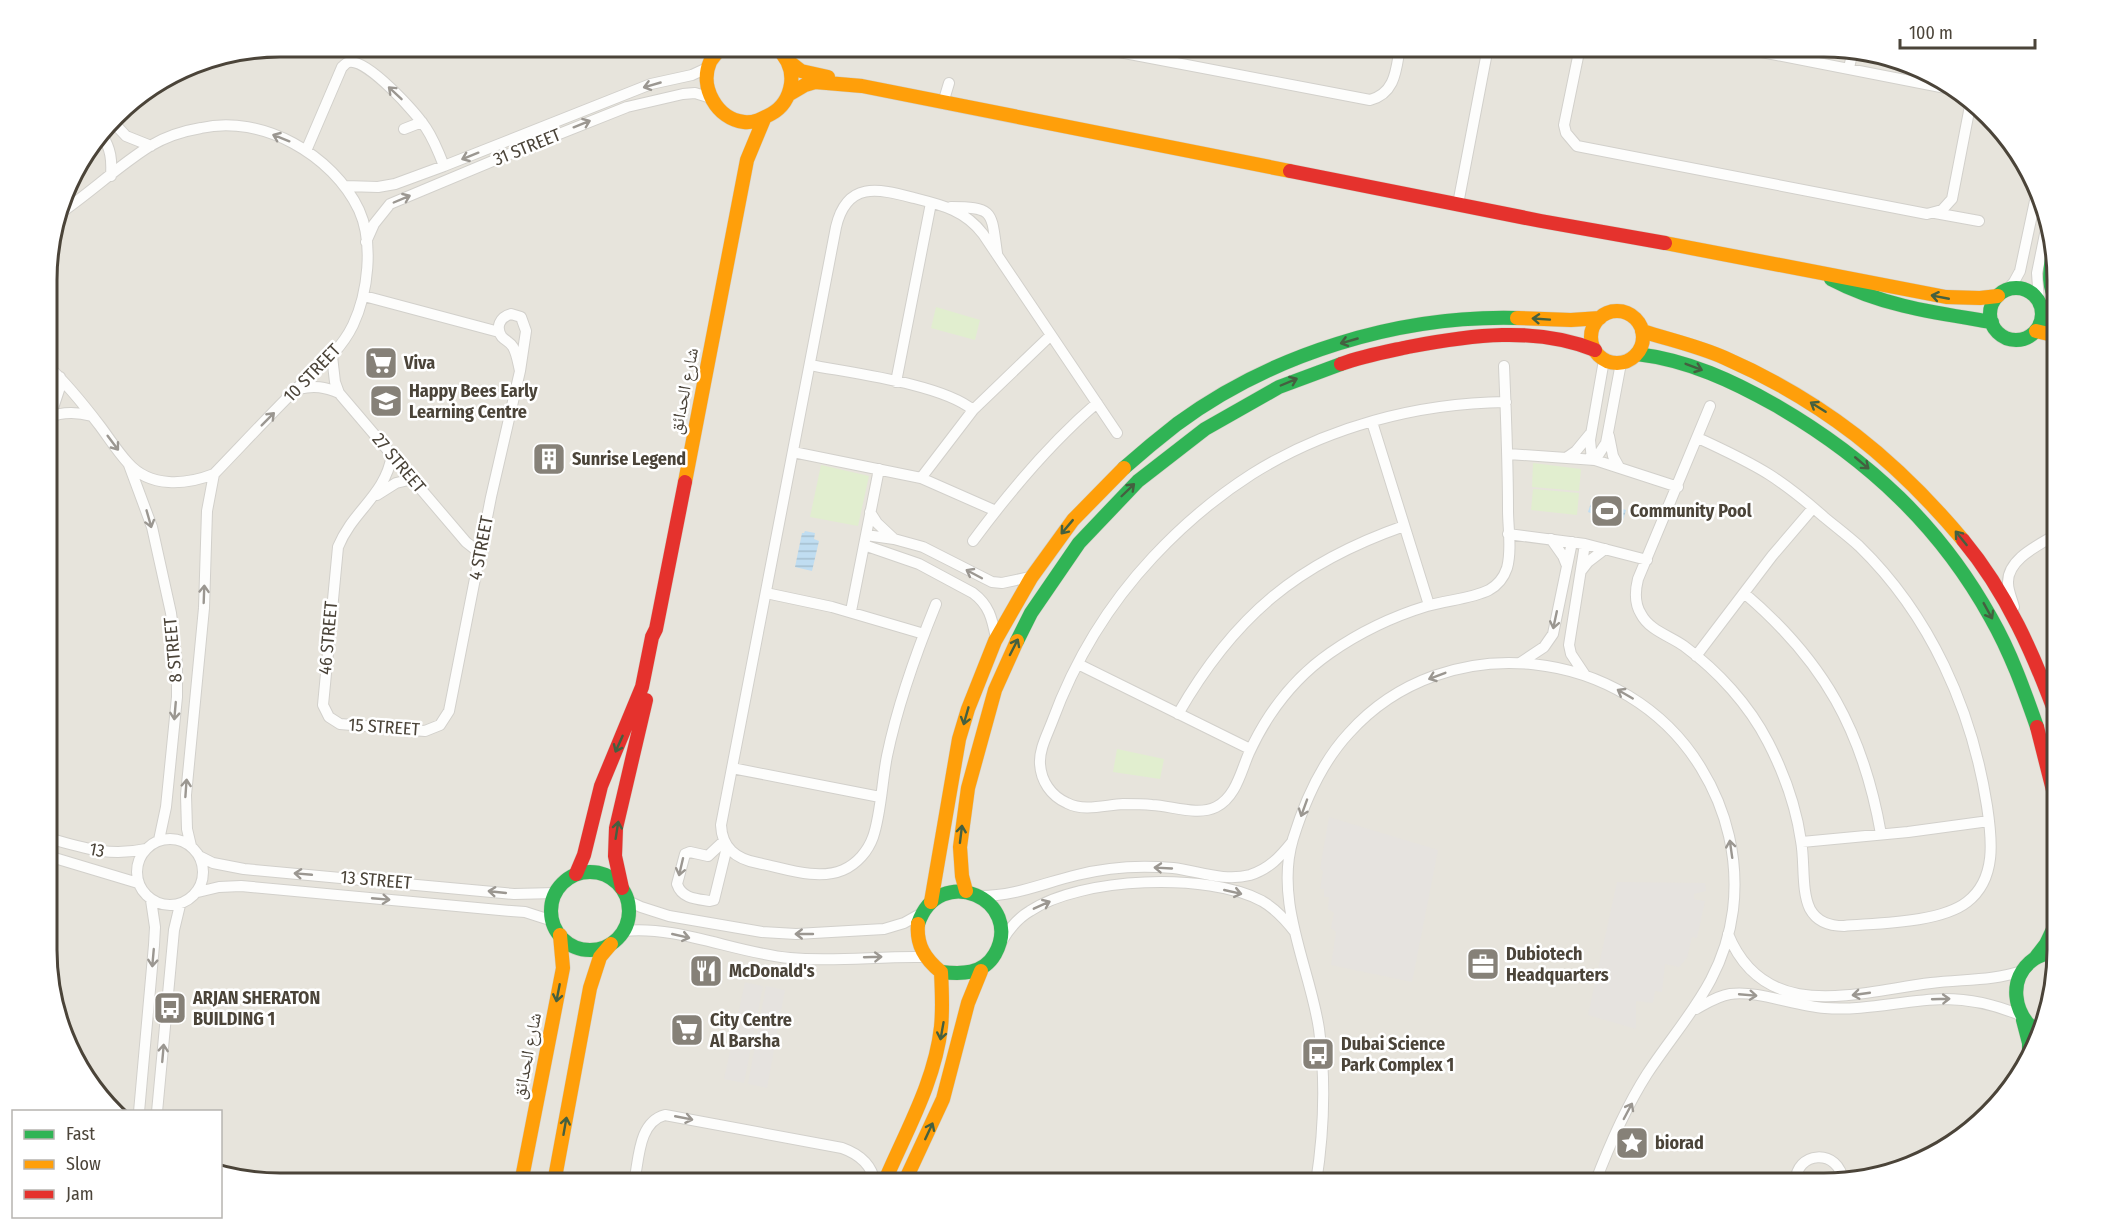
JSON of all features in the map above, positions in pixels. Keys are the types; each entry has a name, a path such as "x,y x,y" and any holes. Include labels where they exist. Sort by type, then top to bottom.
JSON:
{"street":[{"path":"714,57 708,68 706,82 711,98 719,109 732,118 748,122 764,119 780,108 788,95 791,78 783,57"},
{"path":"788,57 806,72 862,86"},
{"path":"1149,57 1370,100 1387,92 1393,84 1398,57"},
{"path":"1458,204 1486,57"},
{"path":"1578,57 1564,125 1566,134 1577,146 1927,214 1942,210 1952,199 1969,110"},
{"path":"1792,57 1932,85"},
{"path":"1849,68 1851,59"},
{"path":"306,151 342,67 350,62 356,63 391,88 422,122 433,139 444,166"},
{"name":"31 STREET","path":"345,186 378,187 395,184 641,88 692,75 708,68"},
{"path":"788,95 815,82 862,86 1541,221 1651,239 1950,299 1979,300 2015,288 2033,294 2040,306 2047,312"},
{"path":"943,103 949,82"},
{"name":"31 STREET","path":"366,242 374,224 390,204 519,150 627,107 683,94 695,93 711,98"},
{"path":"732,118 743,134 747,147 747,160"},
{"path":"747,160 764,119"},
{"path":"404,129 422,122"},
{"name":"10 STREET","path":"70,206 151,146 176,134 195,129 233,126 261,130 288,140 306,151 345,186 360,212 366,242 366,282 364,296 353,326 332,356 214,474"},
{"path":"118,127 126,136 151,146"},
{"path":"106,141 112,161 111,176"},
{"name":"شارع الحدائق","path":"576,874 584,855 601,786 638,700 652,637 656,629 747,160"},
{"path":"725,844 708,856 690,852 685,854 677,884 678,889 688,897 714,900 725,844 721,825 836,227 843,208 857,195 876,189 947,207 971,220 1117,433"},
{"path":"896,382 931,202"},
{"path":"2034,205 2020,271 2014,282 1993,304 1990,313 1997,331 2005,338 2016,340 2026,338 2036,331 2042,318 2037,273 2044,241"},
{"path":"947,207 977,207 988,214 992,223 997,256"},
{"path":"1935,213 1979,221"},
{"path":"1821,273 1845,287 1907,309 1992,322"},
{"path":"364,296 499,332 511,344 520,370"},
{"path":"931,902 956,751 970,703 996,638 1029,577 1086,505 1118,472 1187,417 1219,396 1255,377 1333,345 1418,324 1489,318 1573,321 1600,318 1616,311 1633,316 1642,331 1641,347 1637,354 1627,362 1621,363 1599,355 1570,340 1524,336 1492,336 1426,342 1382,351 1327,368 1266,392 1209,425 1164,458 1108,511 1072,553 1038,602 1010,654 983,725 966,796 959,855 961,877 966,891"},
{"name":"4 STREET","path":"440,725 448,711 484,528 520,370 526,331 524,321 516,315 505,316 499,326 499,332"},
{"path":"1593,460 1592,431 1599,355 1592,344 1592,330 1600,318"},
{"path":"1642,331 1724,358 1800,396 1866,441 1903,473 1956,531 1996,587 2020,630 2047,691"},
{"path":"2036,331 2047,334"},
{"path":"921,478 973,410 1050,336"},
{"path":"1637,354 1680,362 1741,387 1783,408 1823,433 1898,494 1931,529 1973,585 2008,650 2036,717 2047,757"},
{"name":"27 STREET","path":"332,356 339,393 458,533 480,554"},
{"path":"1593,460 1602,452 1608,432 1621,363"},
{"path":"810,365 896,382 950,396 973,410"},
{"path":"1504,366 1506,402 1508,454 1508,566 1497,585 1488,591 1391,617 1356,635 1322,658 1294,684 1270,715 1250,749 1233,790 1226,801 1214,808 1201,811 1150,804 1119,804 1089,808 1069,805 1053,795 1043,779 1040,760 1060,701 1094,635 1131,582 1175,534 1234,486 1281,458 1341,432 1397,415 1449,405 1506,402"},
{"path":"57,374 129,465 144,475 161,481 179,483 214,474"},
{"path":"57,397 60,376"},
{"path":"296,390 311,386 325,387 339,393"},
{"path":"973,541 1052,445 1097,404"},
{"path":"1698,438 1770,475 1859,546 1900,593 1934,645 1971,730 1982,775 1989,821 1990,863 1986,877 1979,890 1957,909 1930,917 1844,926 1823,923 1815,916 1806,897 1802,842 1789,789 1767,740 1736,694 1696,656 1653,627 1640,614 1635,597 1636,588 1710,406"},
{"path":"1595,411 1612,415"},
{"path":"57,415 78,412 92,416"},
{"path":"1372,422 1429,605"},
{"path":"1566,458 1576,451 1592,431"},
{"path":"1608,432 1609,445 1619,467"},
{"path":"793,452 921,478 996,511"},
{"path":"1508,454 1593,460 1677,487"},
{"name":"46 STREET","path":"329,717 323,705 323,696 336,558 336,534 345,522 355,517 372,499 387,476 392,455"},
{"name":"8 STREET","path":"129,465 152,527 175,638 177,697 166,807 159,840"},
{"path":"851,611 879,469"},
{"name":"8 STREET","path":"191,846 187,829 186,795 204,608 207,510 214,474"},
{"name":"46 STREET","path":"372,499 396,483 412,479"},
{"path":"1696,656 1772,556 1813,508"},
{"path":"870,512 877,523 894,539"},
{"path":"1178,714 1196,681 1218,650 1271,596 1334,554 1368,538 1404,526"},
{"path":"458,533 475,533 484,528"},
{"path":"1509,534 1585,544 1647,560"},
{"path":"865,540 894,539 913,544 936,553 992,582 1002,583 1029,577"},
{"path":"1551,539 1558,547 1567,566"},
{"path":"865,540 945,576 980,599 991,614 996,638"},
{"path":"2020,630 2009,592 2010,573 2014,564 2047,541"},
{"path":"1520,663 1538,651 1553,634 1572,542"},
{"path":"909,560 913,544"},
{"path":"1585,544 1569,645 1571,654 1585,675"},
{"path":"1581,571 1605,549"},
{"path":"859,568 874,558 892,554"},
{"path":"1562,586 1578,590"},
{"path":"766,593 851,611 924,634"},
{"path":"1744,593 1766,611 1792,638 1822,676 1837,700 1866,765 1881,834"},
{"path":"725,844 740,859 810,874 832,873 853,864 868,848 876,826 879,797 897,713 936,604"},
{"name":"شارع الحدائق","path":"625,894 615,854 615,837 628,766 645,706 657,639 656,629"},
{"path":"1318,1173 1324,1113 1319,1027 1297,935 1288,873 1292,842 1311,790 1327,760 1349,732 1376,708 1408,687 1443,673 1481,664 1520,663 1556,666 1585,675 1630,696 1650,710 1673,731 1694,756 1710,783 1723,813 1731,843 1734,875 1733,907 1728,934 1708,987 1647,1075 1620,1124 1599,1173"},
{"path":"1078,664 1250,749"},
{"name":"15 STREET","path":"329,717 340,724 425,731 440,725"},
{"path":"732,768 879,797"},
{"path":"1802,842 1989,821"},
{"path":"170,838 181,840 191,846 199,856 204,874 198,892 190,900 180,905 160,904 151,900 138,883 137,865 146,849 159,840 170,838"},
{"name":"13","path":"57,840 99,852 121,853 146,849"},
{"path":"980,896 1018,893 1081,874 1126,867 1173,868 1219,876 1242,876 1272,864 1292,842"},
{"name":"13 STREET","path":"199,856 221,865 244,869 514,894 556,893"},
{"name":"13","path":"57,859 138,883"},
{"path":"611,944 585,949 567,942 560,935 553,921 552,904 556,893 565,881 576,874 602,873 610,877 641,907 669,916 762,932 796,934 884,929 904,923 922,913"},
{"path":"909,1173 943,1100 954,1066 964,1009 971,989 981,970 993,959 1000,944 1018,920 1042,904 1090,889 1141,882 1191,884 1247,895 1273,908 1297,935"},
{"name":"13 STREET","path":"198,892 219,887 242,886 511,910 553,921"},
{"path":"981,970 968,975 954,976 941,972 924,957 918,943 917,928 922,913 931,902 953,891 966,891 980,896 994,908 1001,925 1000,944"},
{"path":"556,1173 590,988 600,957 623,931 628,920 625,894"},
{"path":"139,1110 154,945 155,927 151,900"},
{"path":"157,1110 174,930 180,905"},
{"path":"623,931 652,930 758,954 791,958 924,957"},
{"path":"1728,934 1744,965 1757,977 1771,987 1794,993 1842,996 1931,983 1990,980 2022,971"},
{"name":"شارع الحدائق","path":"523,1173 563,968 560,935"},
{"path":"2028,1040 2016,1000 2016,985 2022,971 2047,942"},
{"path":"2034,959 2047,953"},
{"path":"889,1173 917,1111 937,1055 945,1008 941,972"},
{"path":"1693,1011 1710,1000 1729,994 1749,994 1792,1004 1840,1009 1956,999 1989,1004 2022,1018 2033,1028"},
{"path":"636,1173 646,1128 657,1117 665,1115 842,1148 862,1158 871,1173"},
{"path":"1798,1173 1807,1160 1818,1157 1833,1161 1841,1173"}],"shaded area":[{"path":"266,57 1838,57 1882,65 1923,80 1971,112 1992,133 2009,156 2024,181 2035,208 2043,237 2047,266 2047,964 2039,1008 2024,1049 1992,1097 1971,1118 1948,1135 1923,1150 1896,1161 1867,1169 1838,1173 266,1173 222,1165 222,1110 124,1110 103,1086 80,1049 61,993 57,964 57,266 65,222 80,181 103,144 122,122 144,103 181,80 208,69"},
{"path":"1329,817 1438,850 1412,982 1331,965 1336,932 1331,928 1334,913 1328,909 1329,897 1324,897 1324,889 1320,889 1323,871 1320,869"},
{"path":"1617,882 1705,883 1706,891 1694,894 1694,899 1705,901 1697,938 1692,937 1687,958 1679,967 1665,964 1662,992 1655,991 1653,1003 1636,1001 1636,1029 1588,1015"},
{"path":"745,982 763,986 744,1083 724,1079"},
{"path":"766,986 785,990 767,1088 748,1084"}],"green space":[{"path":"936,307 980,320 975,340 931,328"},
{"path":"1533,463 1581,469 1579,491 1532,487"},
{"path":"821,465 869,476 858,526 810,517"},
{"path":"1533,489 1579,493 1577,515 1531,510"},
{"path":"1117,749 1164,759 1160,779 1113,772"}],"water":[{"name":"Community Pool","path":"1592,500 1626,510 1622,524 1588,512"},
{"path":"805,531 815,533 814,539 819,541 812,571 795,567 802,533"}],"traffic: fast":[{"path":"1831,279 1890,302 1930,312 1992,322"},
{"path":"2016,288 2026,290 2034,296 2040,304 2042,314 2040,324 2034,332 2026,338 2016,340 2006,338 1998,332 1992,324 1990,314 1992,304 1998,296 2006,290 2016,288"},
{"path":"1124,468 1177,424 1214,399 1253,377 1295,359 1338,344 1427,323 1517,318"},
{"path":"1637,354 1692,366 1727,380 1777,406 1842,449 1899,497 1949,554 1991,618 2011,658 2037,727"},
{"path":"1017,641 1031,613 1079,543 1138,481 1205,429 1279,387 1341,364"},
{"path":"590,872 605,875 622,889 629,911 626,926 612,943 590,950 575,947 558,933 551,911 554,896 568,879 590,872"},
{"path":"918,924 929,905 943,895 960,892 976,895 989,904 999,918 1001,935 995,954 990,961 971,972 941,972"},
{"path":"2036,957 2047,942"},
{"path":"2033,1028 2018,1006 2017,986 2025,967 2034,959 2047,954"},
{"path":"2023,1020 2028,1039"}],"traffic: slow":[{"path":"714,57 707,72 707,82 713,100 726,115 744,122 761,119 775,112 784,102 791,84 790,68 784,57"},
{"path":"787,60 801,71 828,77"},
{"path":"788,95 815,82 862,86 1290,171"},
{"path":"685,482 747,160 764,119"},
{"path":"1665,243 1946,297 1998,296"},
{"path":"1617,311 1631,315 1639,323 1643,337 1639,351 1631,359 1617,363 1603,359 1595,351 1591,337 1595,323 1603,315 1617,311"},
{"path":"1517,318 1571,320 1600,318"},
{"path":"1642,331 1725,358 1794,393 1825,413 1884,458 1911,483 1963,540"},
{"path":"2036,331 2047,334"},
{"path":"931,902 959,739 968,709 995,641 1031,578 1073,520 1124,468"},
{"path":"966,891 962,876 960,847 968,788 995,690 1017,641"},
{"path":"889,1173 933,1068 941,1027 941,972 930,962 920,945 918,924"},
{"path":"523,1173 563,968 560,935"},
{"path":"556,1173 590,988 600,957 611,944"},
{"path":"909,1173 943,1099 968,1003 981,971"}],"traffic: jam":[{"path":"1290,171 1665,243"},
{"path":"1341,364 1408,347 1479,336 1526,335 1572,342 1595,350"},
{"path":"576,874 584,855 601,786 642,687 685,482"},
{"path":"1963,540 1979,560 2006,603 2029,648 2047,692"},
{"path":"622,888 615,856 616,828 646,700"},
{"path":"2037,727 2047,766"}],"place":[{"name":"Viva","path":"381,363"},
{"name":"Happy Bees Early Learning Centre","path":"386,401"},
{"name":"Sunrise Legend","path":"549,459"},
{"name":"Community Pool","path":"1607,511"},
{"name":"Dubiotech Headquarters","path":"1483,964"},
{"name":"McDonald's","path":"706,971"},
{"name":"ARJAN SHERATON BUILDING 1","path":"170,1008"},
{"name":"City Centre Al Barsha","path":"687,1030"},
{"name":"Dubai Science Park Complex 1","path":"1318,1054"},
{"name":"biorad","path":"1632,1143"}]}
